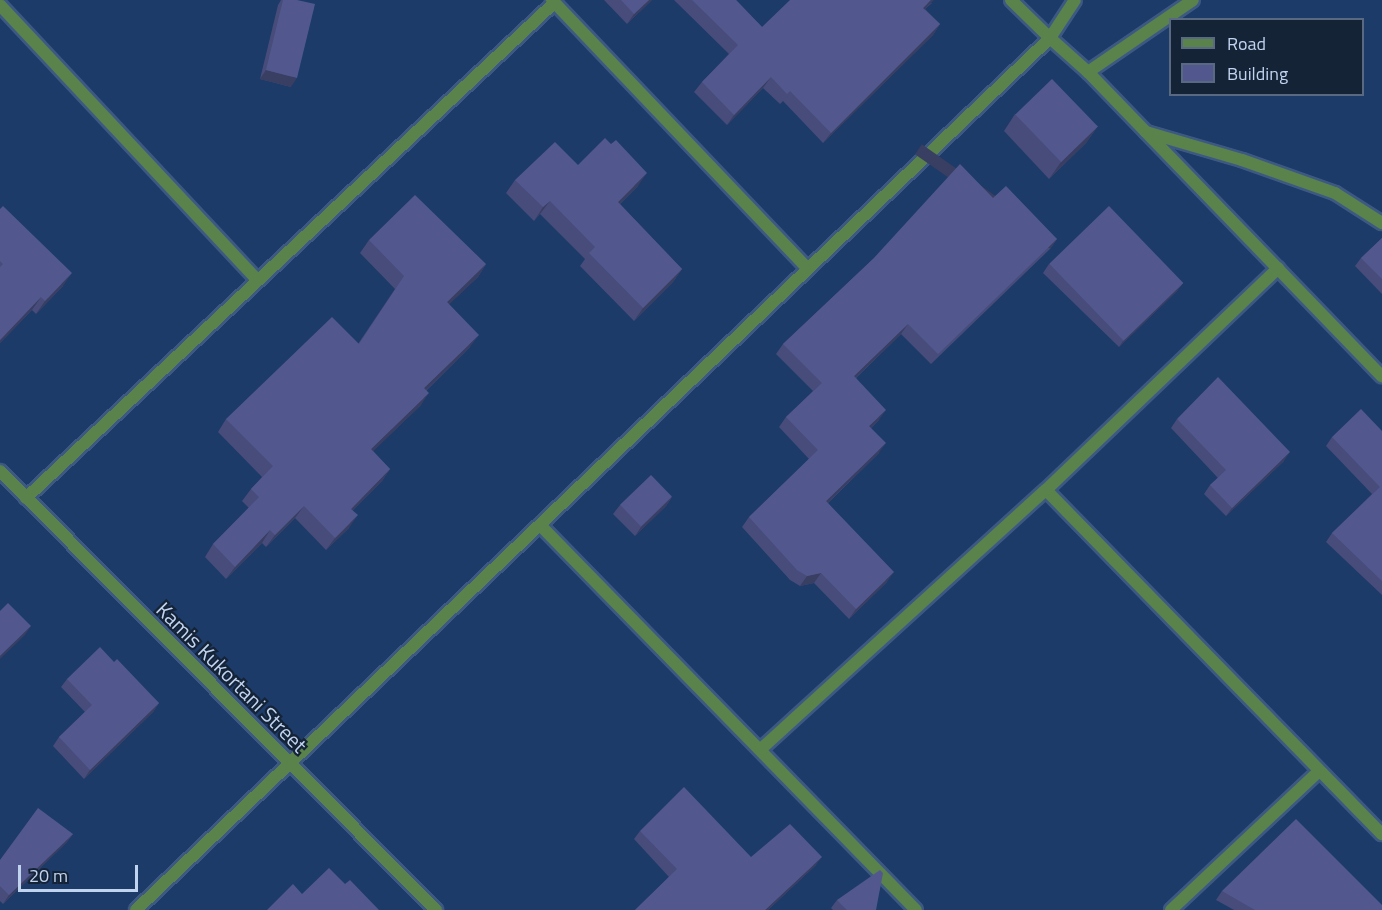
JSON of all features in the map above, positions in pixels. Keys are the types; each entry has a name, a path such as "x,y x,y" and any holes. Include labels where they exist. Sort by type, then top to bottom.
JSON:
{"street":[{"path":"7,0 0,6 257,280"},
{"path":"1011,0 1088,72 1382,376"},
{"path":"136,910 1050,38 1075,0"},
{"path":"1088,72 1193,0"},
{"path":"26,498 553,1 808,269"},
{"path":"1145,132 1242,160 1335,193 1382,223"},
{"path":"761,749 1046,490 1278,268"},
{"name":"Kamis Kukortani Street","path":"0,471 436,910"},
{"path":"1046,490 1382,834"},
{"path":"540,525 916,910"},
{"path":"1171,910 1319,771"}],"building":[{"path":"283,0 315,4 297,78 266,70"},
{"path":"621,0 649,0 634,14"},
{"path":"692,0 736,0 762,27 790,0 931,0 923,8 940,24 831,133 790,91 787,94 771,77 734,115 702,82 738,45"},
{"path":"1052,79 1098,126 1061,162 1015,114"},
{"path":"605,138 611,144 616,140 647,173 618,202 682,269 643,308 589,253 595,247 550,201 543,207 515,180 555,142 578,165"},
{"path":"960,164 993,198 1006,186 1057,239 938,354 908,324 854,376 886,410 869,426 886,443 826,501 894,572 856,609 821,573 807,576 797,570 749,517 818,450 786,417 822,383 783,344 873,259"},
{"path":"415,195 486,264 447,302 479,335 424,388 429,393 371,449 390,469 351,509 358,515 335,538 304,506 275,535 270,530 235,567 213,544 259,497 251,489 273,466 226,419 332,317 359,344 404,276 369,240"},
{"path":"3,206 72,273 45,301 41,297 0,340 0,267 3,264 0,261 0,209"},
{"path":"1109,206 1183,283 1124,341 1049,264"},
{"path":"1382,238 1382,279 1361,258"},
{"path":"1218,377 1290,452 1232,508 1210,485 1226,470 1177,419"},
{"path":"1361,409 1382,431 1382,581 1332,533 1380,487 1332,437"},
{"path":"651,475 672,497 641,526 620,505"},
{"path":"8,603 31,626 0,656 0,611"},
{"path":"100,647 114,662 117,659 159,703 90,770 59,737 92,705 67,679"},
{"path":"684,787 751,857 790,824 822,857 765,910 635,910 677,869 640,831"},
{"path":"38,808 73,834 9,895 0,886 0,860"},
{"path":"1296,819 1382,905 1382,910 1255,910 1222,891"},
{"path":"329,868 345,884 350,880 379,910 267,910 293,884 302,894"},
{"path":"880,870 883,873 876,910 847,910 837,900"}]}
